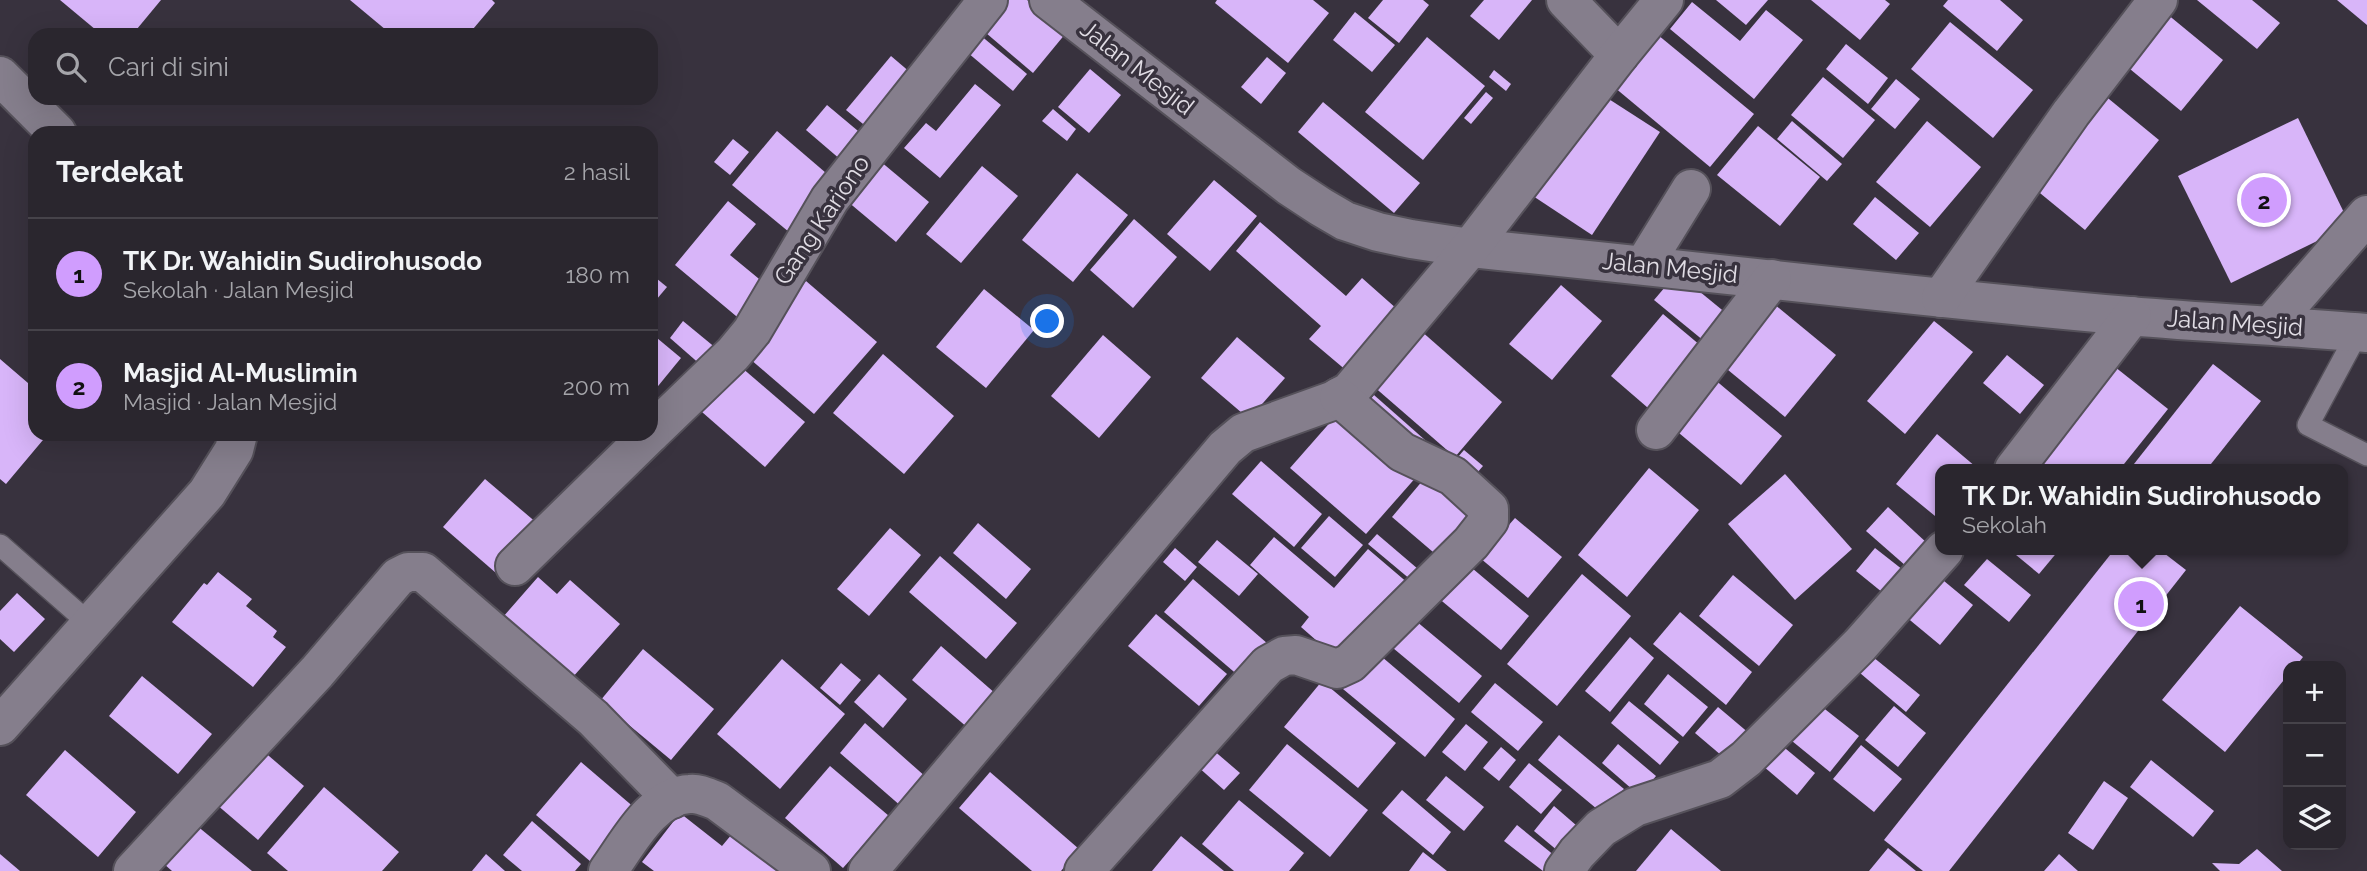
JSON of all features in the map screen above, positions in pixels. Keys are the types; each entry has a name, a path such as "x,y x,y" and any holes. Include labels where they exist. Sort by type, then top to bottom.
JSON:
{"street":[{"name":"Gang Kariono","path":"658,427 733,354 752,331 830,199 988,0"},
{"name":"Jalan Mesjid","path":"1049,0 1289,186 1345,221 1378,232 1470,247 1941,298 2132,316 2272,324 2363,333"},
{"path":"1566,0 1619,55"},
{"path":"868,871 1225,448 1243,433 1350,391 1470,247 1664,0"},
{"path":"1941,298 2071,113 2158,0"},
{"path":"0,76 28,104"},
{"path":"29,105 50,126"},
{"path":"1644,265 1691,189"},
{"path":"2272,324 2367,215"},
{"path":"1656,430 1772,279"},
{"path":"2018,464 2132,316"},
{"path":"1084,871 1268,665 1288,655 1337,668 1350,663 1471,543 1489,520 1489,509 1453,476 1402,453 1339,397"},
{"path":"0,726 207,493 234,450 236,441"},
{"name":"Gang Kariono","path":"515,566 644,441"},
{"path":"1564,871 1601,828 1635,807 1720,779 1746,759 1860,645 1940,555"},
{"path":"133,871 317,672 398,577 408,572 422,572 563,692 593,718 672,799"},
{"path":"608,871 647,817 658,807 689,793 717,801 811,871"}],"lane":[{"path":"2363,333 2308,425 2367,455"},
{"path":"0,545 91,625"}],"building":[{"path":"60,0 161,0 138,28 94,28"},
{"path":"350,0 492,0 495,3 474,28 384,28"},
{"path":"1001,0 1027,0 1066,33 1033,73 979,27"},
{"path":"1217,0 1313,0 1329,13 1288,63 1215,3"},
{"path":"1383,0 1423,0 1429,5 1399,43 1368,18"},
{"path":"1484,0 1532,0 1499,40 1470,16"},
{"path":"1716,0 1768,0 1746,25"},
{"path":"1811,0 1885,0 1890,4 1860,40"},
{"path":"1948,0 2000,0 2023,20 1997,51 1943,6"},
{"path":"2197,0 2252,0 2280,23 2257,49"},
{"path":"2337,0 2367,0 2367,25"},
{"path":"1692,2 1740,41 1766,10 1803,40 1754,99 1670,29"},
{"path":"2161,9 2223,60 2181,111 2119,60"},
{"path":"1355,12 1395,45 1372,72 1333,40"},
{"path":"1950,22 2033,90 1993,138 1911,69"},
{"path":"974,30 1027,74 1013,91 961,47"},
{"path":"1658,35 1754,114 1710,167 1614,87"},
{"path":"1427,37 1485,86 1423,160 1365,112"},
{"path":"1846,44 1888,78 1868,104 1826,69"},
{"path":"891,56 918,79 874,133 846,110"},
{"path":"1267,57 1286,73 1261,104 1241,87"},
{"path":"1090,69 1121,95 1089,133 1058,107"},
{"path":"1494,70 1511,84 1506,91 1489,77"},
{"path":"1823,77 1875,120 1843,158 1791,115"},
{"path":"1896,79 1920,99 1895,129 1871,109"},
{"path":"975,84 1001,105 940,178 904,148 926,123 936,131"},
{"path":"2098,90 2159,140 2085,230 2035,189"},
{"path":"1486,92 1493,98 1471,124 1464,118"},
{"path":"1601,94 1660,132 1592,235 1533,196"},
{"path":"1323,102 1420,183 1394,213 1298,132"},
{"path":"827,105 870,141 848,166 806,130"},
{"path":"1053,109 1076,129 1067,141 1042,121"},
{"path":"2298,118 2350,225 2231,283 2178,176"},
{"path":"1792,121 1842,164 1827,181 1777,139"},
{"path":"1927,121 1981,167 1930,227 1876,182"},
{"path":"1758,126 1820,177 1780,226 1717,175"},
{"path":"777,131 833,179 789,232 732,185"},
{"path":"733,139 749,152 730,175 714,162"},
{"path":"880,161 929,202 896,242 847,201"},
{"path":"982,166 1018,196 961,263 926,234"},
{"path":"1077,173 1128,215 1073,282 1022,240"},
{"path":"1214,180 1257,216 1210,271 1167,234"},
{"path":"1875,197 1919,233 1896,260 1853,224"},
{"path":"728,201 756,224 730,255 770,288 742,321 675,265"},
{"path":"1134,219 1177,257 1133,308 1090,270"},
{"path":"1260,222 1346,296 1362,278 1406,317 1354,377 1309,339 1321,326 1236,251"},
{"path":"1677,273 1738,323 1715,350 1654,300"},
{"path":"658,280 667,287 658,298"},
{"path":"806,281 877,342 814,414 743,353"},
{"path":"1561,285 1602,321 1552,380 1509,344"},
{"path":"984,289 1034,330 986,388 936,347"},
{"path":"1774,304 1836,355 1785,417 1722,365"},
{"path":"1663,314 1707,351 1655,414 1611,376"},
{"path":"683,321 717,349 702,366 670,338"},
{"path":"1934,321 1973,352 1905,434 1867,401"},
{"path":"1420,330 1502,402 1455,457 1372,385"},
{"path":"1103,335 1151,377 1099,438 1051,396"},
{"path":"1237,337 1285,378 1249,419 1201,378"},
{"path":"658,339 681,358 658,386"},
{"path":"883,354 954,416 904,474 833,413"},
{"path":"2007,355 2044,385 2020,414 1983,383"},
{"path":"0,359 28,383 28,441 42,441 6,484 0,479"},
{"path":"2110,363 2168,409 2124,464 2043,464 2035,458"},
{"path":"2213,364 2261,401 2211,464 2134,464"},
{"path":"741,367 805,422 765,467 702,412"},
{"path":"1714,379 1782,436 1741,485 1673,428"},
{"path":"1374,395 1442,455 1364,406"},
{"path":"1341,410 1418,475 1366,534 1290,468"},
{"path":"1937,434 1972,464 1935,464 1935,516 1896,484"},
{"path":"1464,450 1483,466 1470,481 1451,465"},
{"path":"1261,461 1322,514 1294,547 1232,494"},
{"path":"1649,468 1699,510 1627,597 1578,555"},
{"path":"1429,473 1477,515 1440,558 1392,517"},
{"path":"1785,474 1852,549 1795,600 1728,524"},
{"path":"485,479 538,524 496,573 443,527"},
{"path":"1888,507 1928,544 1914,573 1866,531"},
{"path":"1329,516 1363,545 1335,577 1301,548"},
{"path":"1515,518 1562,557 1528,598 1480,558"},
{"path":"978,523 1031,569 1006,599 953,553"},
{"path":"890,528 921,555 869,616 837,589"},
{"path":"1377,534 1425,575 1417,585 1368,544"},
{"path":"1274,537 1334,588 1368,549 1409,584 1341,662 1301,627 1309,617 1250,565"},
{"path":"1217,540 1258,574 1239,596 1198,562"},
{"path":"1175,548 1197,567 1185,581 1163,562"},
{"path":"1875,548 1912,577 1893,601 1856,571"},
{"path":"2016,555 2055,555 2039,574"},
{"path":"2110,555 2166,555 2186,570 1949,871 1923,871 1884,840"},
{"path":"940,556 1017,623 986,659 909,592"},
{"path":"1987,559 2031,595 2009,622 1964,585"},
{"path":"1466,563 1529,616 1501,650 1437,597"},
{"path":"218,572 252,599 246,606 277,631 273,637 286,647 253,687 172,622 204,583 207,585"},
{"path":"1582,574 1631,616 1557,706 1507,664"},
{"path":"1733,575 1793,625 1759,666 1699,616"},
{"path":"1938,576 1973,605 1940,645 1905,616"},
{"path":"538,577 557,594 570,580 620,624 572,678 503,617"},
{"path":"1193,579 1268,644 1240,677 1164,612"},
{"path":"17,593 45,619 14,652 0,639 0,611"},
{"path":"2240,606 2303,657 2300,661 2283,661 2283,681 2225,752 2162,700"},
{"path":"1680,612 1752,672 1726,705 1653,644"},
{"path":"1156,614 1227,674 1199,706 1128,646"},
{"path":"1416,621 1482,676 1459,703 1393,648"},
{"path":"1630,637 1654,658 1610,712 1585,691"},
{"path":"941,646 1004,701 975,734 912,680"},
{"path":"643,649 714,709 671,760 600,701"},
{"path":"1375,651 1455,719 1425,757 1343,689"},
{"path":"1873,657 1920,695 1906,712 1860,673"},
{"path":"782,659 845,714 780,789 717,734"},
{"path":"841,663 861,680 840,705 820,688"},
{"path":"879,674 907,699 883,728 854,702"},
{"path":"1668,674 1708,707 1683,737 1644,704"},
{"path":"142,676 212,734 178,774 109,716"},
{"path":"1322,681 1396,743 1358,788 1284,727"},
{"path":"1495,683 1543,722 1518,751 1471,712"},
{"path":"1629,701 1679,742 1660,765 1611,723"},
{"path":"1821,706 1859,736 1830,772 1792,741"},
{"path":"1894,706 1926,733 1898,767 1865,740"},
{"path":"1718,707 1750,734 1728,761 1695,733"},
{"path":"865,723 927,778 902,807 840,753"},
{"path":"1466,724 1488,742 1465,771 1442,752"},
{"path":"1559,735 1624,789 1603,814 1538,760"},
{"path":"1287,744 1368,810 1330,857 1249,790"},
{"path":"1618,744 1656,776 1640,796 1602,763"},
{"path":"1780,744 1815,773 1797,795 1763,766"},
{"path":"1861,745 1902,779 1874,812 1833,779"},
{"path":"1501,747 1516,760 1499,781 1483,768"},
{"path":"1212,749 1240,773 1224,790 1197,766"},
{"path":"65,750 136,812 98,857 26,795"},
{"path":"262,750 304,786 258,840 216,804"},
{"path":"2151,760 2214,811 2193,837 2130,787"},
{"path":"581,762 636,809 591,862 536,815"},
{"path":"1529,763 1562,790 1541,814 1509,787"},
{"path":"830,766 889,816 843,868 785,818"},
{"path":"990,772 1079,849 1061,871 1032,871 959,808"},
{"path":"1446,776 1484,807 1464,831 1426,800"},
{"path":"2104,781 2128,798 2093,850 2068,833"},
{"path":"324,787 399,852 382,871 288,871 267,853"},
{"path":"1402,790 1451,832 1433,855 1382,813"},
{"path":"1239,800 1304,853 1289,871 1234,871 1202,844"},
{"path":"1554,806 1584,832 1564,856 1534,831"},
{"path":"680,813 722,846 732,834 780,871 654,871 642,862"},
{"path":"532,821 581,864 575,871 522,871 503,855"},
{"path":"196,825 252,871 172,871 164,864"},
{"path":"1517,825 1555,856 1543,871 1504,841"},
{"path":"1671,829 1721,871 1636,871"},
{"path":"1181,836 1224,871 1152,871"},
{"path":"1888,848 1916,871 1869,871"},
{"path":"2257,849 2282,871 2220,871 2212,863 2239,864"},
{"path":"1423,852 1447,871 1409,871"},
{"path":"0,854 20,871 0,871"},
{"path":"486,854 505,871 472,871"},
{"path":"2059,854 2078,871 2044,871"}],"place":[{"name":"Masjid Al-Muslimin","path":"2264,200"},
{"name":"TK Dr. Wahidin Sudirohusodo","path":"2141,604"}]}
